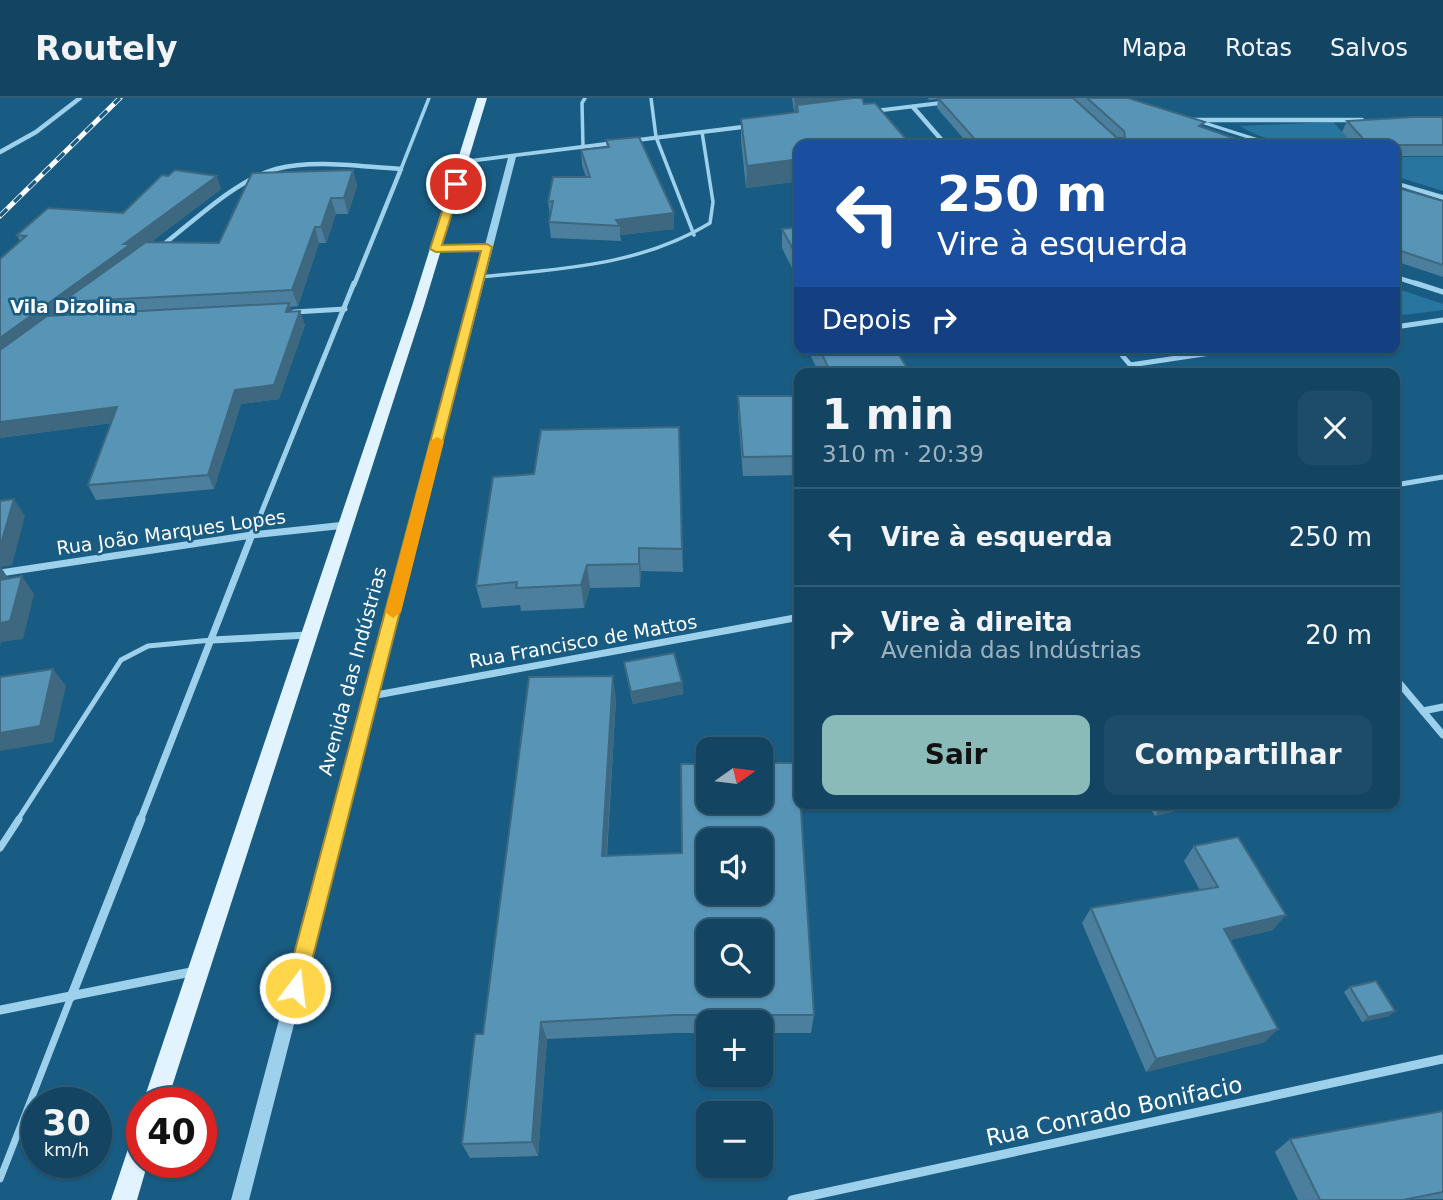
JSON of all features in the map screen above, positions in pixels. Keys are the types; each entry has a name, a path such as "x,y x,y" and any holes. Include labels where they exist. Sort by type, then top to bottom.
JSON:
{"main road":[{"path":"160,1087 436,249 482,98"},
{"path":"124,1200 131,1178"}],"street":[{"path":"0,152 36,132 80,98"},
{"path":"860,113 982,98"},
{"path":"913,107 942,140"},
{"path":"1183,116 1259,140"},
{"path":"1194,120 1374,121"},
{"path":"462,162 768,124"},
{"name":"Avenida das Indústrias","path":"240,1200 513,155"},
{"path":"71,998 253,535 401,169 274,169 253,179 153,252"},
{"path":"1400,185 1443,198"},
{"path":"436,249 487,247"},
{"path":"1400,279 1443,292"},
{"path":"289,312 345,309"},
{"path":"1400,326 1443,320"},
{"path":"1121,354 1133,368"},
{"path":"1130,365 1204,354"},
{"path":"1400,484 1443,477"},
{"name":"Rua João Marques Lopes","path":"0,573 253,535 346,525"},
{"name":"Rua Francisco de Mattos","path":"371,695 794,618"},
{"path":"212,640 309,635"},
{"path":"1400,684 1443,736"},
{"path":"1423,711 1443,707"},
{"path":"0,1010 196,971"},
{"name":"Rua Conrado Bonifacio","path":"792,1200 1443,1059"}],"lane":[{"path":"401,169 429,98"},
{"path":"583,147 584,98"},
{"path":"651,98 656,137 694,235"},
{"path":"479,277 579,267 642,254 694,235 710,223 713,202 702,132"},
{"path":"0,848 121,660 148,646 212,640"},
{"path":"0,1179 71,998"}],"shaded area":[{"path":"1333,122 1349,140 1274,140 1240,126"},
{"path":"1400,157 1443,157 1443,191 1400,178"},
{"path":"1400,290 1443,304 1443,310 1400,315"}],"building":[{"path":"862,98 864,104 875,103 907,140 794,140 794,160 747,166 741,119 798,112 797,105"},
{"path":"938,98 1073,98 1117,138 1125,138 1124,131 1087,98 1128,98 1205,122 1199,126 1239,140 976,140"},
{"path":"1443,117 1443,145 1400,145 1400,140 1364,140 1347,121"},
{"path":"639,137 674,213 616,220 620,226 549,222 553,201 548,202 553,177 590,177 581,150 609,147 606,140"},
{"path":"175,170 217,176 124,244 131,244 0,338 0,259 26,236 17,235 48,208 123,213 162,175 168,176"},
{"path":"353,170 344,198 331,198 321,227 315,227 292,290 62,302 146,242 219,243 252,173"},
{"path":"1400,188 1443,201 1443,265 1400,251"},
{"path":"794,228 794,251 782,229"},
{"path":"289,303 286,312 300,311 274,385 235,390 208,475 88,485 117,407 0,422 0,350 47,316"},
{"path":"822,354 899,354 907,368 829,368"},
{"path":"738,396 794,396 794,456 743,457"},
{"path":"679,427 682,549 639,548 639,564 587,565 581,585 516,588 517,582 476,586 493,477 534,474 541,430"},
{"path":"14,499 0,547 0,501"},
{"path":"22,576 10,621 0,623 0,580"},
{"path":"674,653 682,682 631,692 624,662"},
{"path":"53,669 40,726 0,733 0,677"},
{"path":"613,676 602,856 682,853 681,764 696,764 696,814 774,814 774,763 794,763 794,809 801,809 814,1015 773,1015 773,1010 696,1010 696,1015 541,1022 532,1142 462,1144 475,1034 483,1034 529,677"},
{"path":"1238,837 1286,915 1224,929 1278,1029 1156,1059 1091,908 1218,887 1194,846"},
{"path":"1376,981 1395,1011 1368,1017 1350,987"},
{"path":"1443,1111 1443,1192 1403,1200 1320,1200 1290,1139"}],"railway":[{"path":"0,216 120,98"}],"slow traffic":[{"path":"393,612 437,441"}],"district":[{"name":"Vila Dizolina","path":"73,306"}],"route":[{"path":"295,988 487,247 436,249 456,184"}]}
